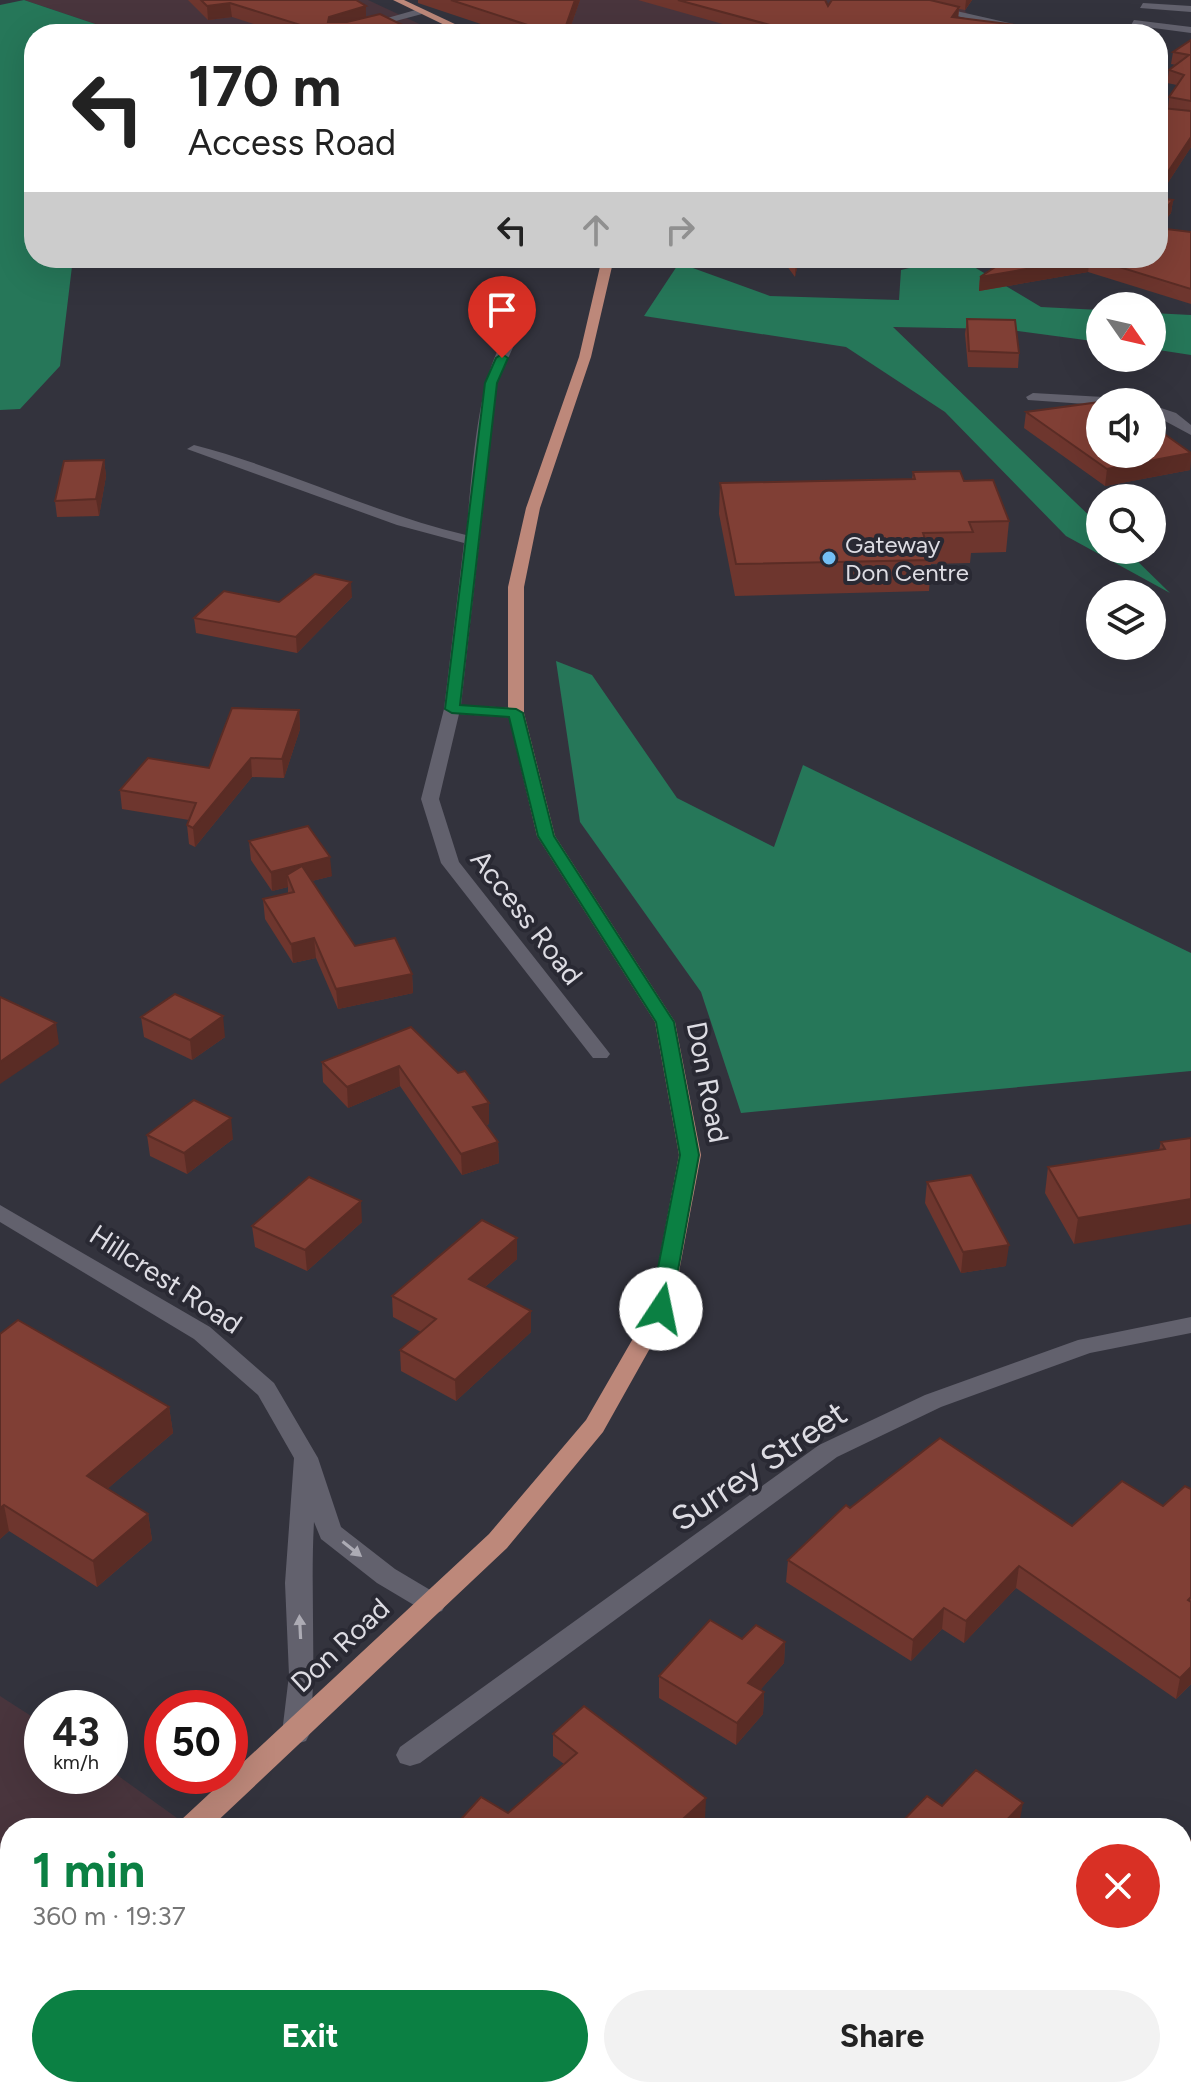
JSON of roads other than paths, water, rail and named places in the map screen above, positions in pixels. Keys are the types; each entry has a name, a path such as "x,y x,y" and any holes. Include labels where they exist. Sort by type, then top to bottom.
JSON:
{"main road":[{"path":"397,0 447,24"},
{"name":"Don Road","path":"202,1818 498,1541 595,1426 661,1309 690,1155 665,1022 546,836 516,713 516,587 533,508 585,357 606,268"}],"street":[{"path":"896,0 1000,24"},
{"path":"1142,24 1134,23 1145,3 1191,9"},
{"path":"374,24 419,12"},
{"path":"1168,27 1191,30"},
{"name":"Access Road","path":"522,324 513,332 491,383 452,709 430,799 450,863 600,1054"},
{"path":"1033,397 1086,400"},
{"path":"1166,414 1191,431"},
{"path":"194,449 259,469 410,526 473,541"},
{"path":"452,709 516,713"},
{"name":"Hillcrest Road","path":"0,1212 202,1333 266,1389 306,1458 330,1532 386,1576 433,1604"},
{"name":"Surrey Street","path":"410,1755 828,1451 933,1401 1073,1351 1191,1325"},
{"path":"296,1733 302,1675 298,1583 306,1458"}],"place":[{"name":"Gateway Don Centre","path":"829,558"}]}
